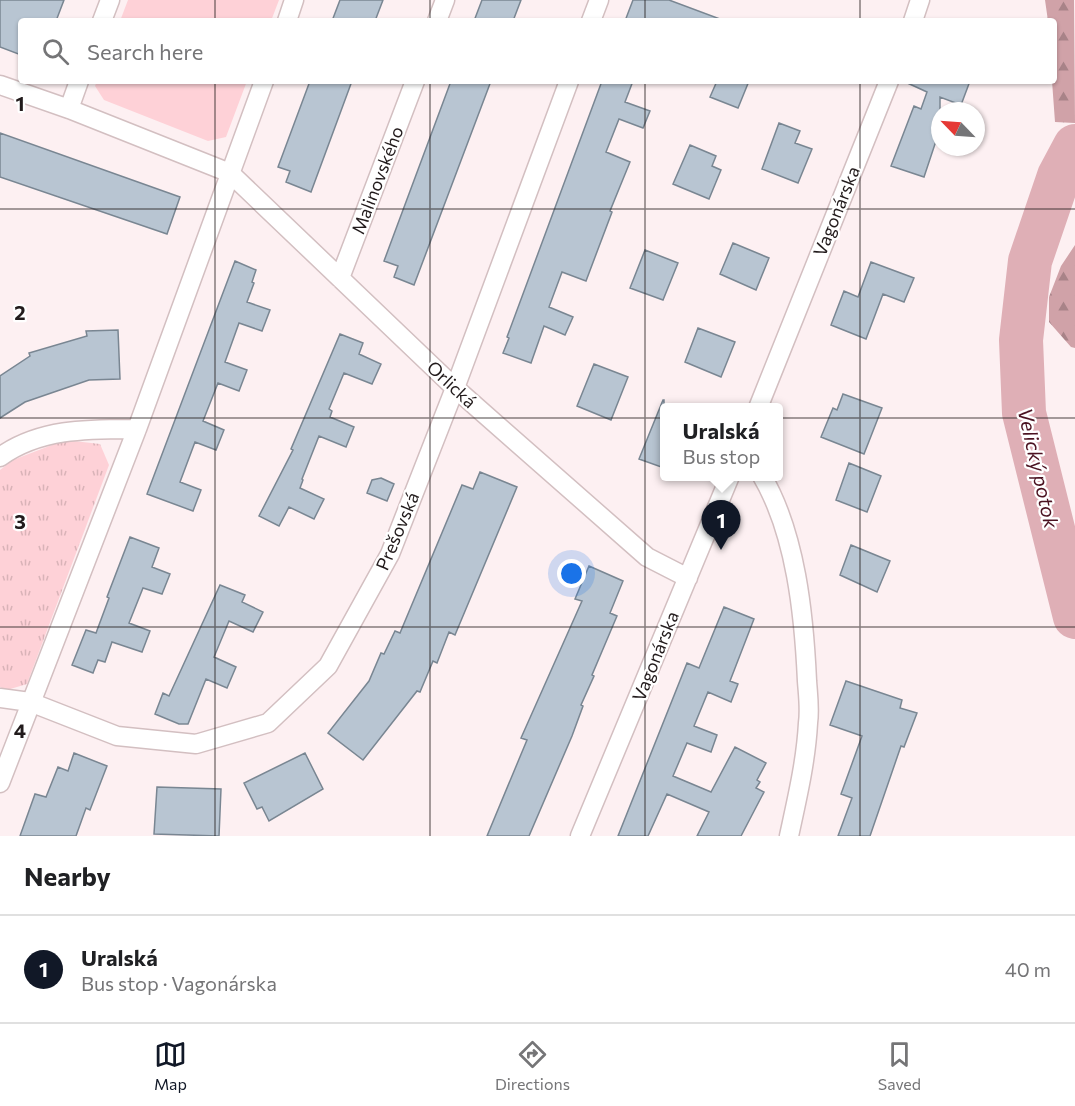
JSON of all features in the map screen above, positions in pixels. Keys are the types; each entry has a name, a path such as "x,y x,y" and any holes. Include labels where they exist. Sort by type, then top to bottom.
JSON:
{"street":[{"path":"103,18 110,0"},
{"path":"287,18 294,0"},
{"path":"438,18 445,0"},
{"path":"592,18 599,0"},
{"path":"914,18 920,0"},
{"path":"69,109 78,84"},
{"path":"0,783 137,429 263,84"},
{"name":"Malinovského","path":"340,278 414,84"},
{"name":"Prešovská","path":"0,698 30,702 117,736 196,744 268,723 328,666 390,554 455,388 567,84"},
{"name":"Vagonárska","path":"760,403 888,84"},
{"path":"0,85 69,109 230,174"},
{"name":"Orlická","path":"230,174 455,388 647,557 688,578"},
{"path":"0,457 8,451 52,433 92,429 137,429"},
{"name":"Vagonárska","path":"580,836 728,481"},
{"path":"764,481 776,507 788,545 802,609 806,659 809,722 789,836"}],"green space":[{"path":"128,0 279,0 272,18 121,18"},
{"path":"1045,0 1074,0 1075,123 1055,122 1052,84 1057,84 1057,18 1048,18"},
{"path":"96,84 246,84 226,137 208,141 104,100"},
{"path":"1075,245 1075,348 1071,347 1049,322 1049,297 1061,266"},
{"path":"65,440 100,444 109,465 27,684 7,690 0,687 0,470 13,460"}],"building":[{"path":"0,0 64,0 57,18 18,18 18,54 0,47"},
{"path":"340,0 383,0 376,18 333,18"},
{"path":"482,0 521,0 514,18 475,18"},
{"path":"633,0 669,0 717,18 626,18"},
{"path":"309,84 351,84 311,192 286,182 290,171 278,167"},
{"path":"450,84 490,84 414,285 394,277 398,266 384,261"},
{"path":"601,84 632,84 625,102 650,111 643,128 619,119 606,152 630,162 586,281 562,272 549,307 573,317 565,335 544,326 531,363 503,353 509,338 507,337"},
{"path":"716,84 748,84 738,108 710,97"},
{"path":"910,84 969,84 962,102 953,102 940,97 940,102 931,102 931,156 924,177 891,166 914,106 921,109 927,92"},
{"path":"779,123 800,131 795,143 812,149 798,183 762,169"},
{"path":"0,133 180,197 167,234 0,177"},
{"path":"690,145 716,156 712,166 721,170 709,199 673,184"},
{"path":"733,243 769,258 756,290 720,274"},
{"path":"645,250 678,263 663,300 630,288"},
{"path":"235,261 256,270 247,302 270,310 262,331 239,323 225,362 247,370 239,391 218,383 203,421 224,430 216,450 195,442 180,482 201,490 193,511 147,494"},
{"path":"871,262 914,278 904,302 883,294 866,339 831,325 844,291 858,297"},
{"path":"698,328 735,342 721,377 685,362"},
{"path":"118,330 120,379 89,380 25,402 0,418 0,376 30,356 29,353 87,336 86,331"},
{"path":"340,334 363,343 359,354 381,364 372,384 344,373 329,409 332,411 330,417 354,427 346,447 319,436 300,488 324,499 314,519 289,507 279,526 259,516 293,450 291,449"},
{"path":"594,364 628,377 611,420 577,406"},
{"path":"843,394 882,408 864,454 821,437 833,408 837,410"},
{"path":"660,407 660,467 639,459"},
{"path":"849,463 881,476 867,512 836,500"},
{"path":"480,472 517,487 455,635 449,632 437,663 433,661 420,692 417,691 363,760 328,733 369,681 381,653 384,654 395,631 400,633 462,485 473,489"},
{"path":"381,478 394,484 387,501 367,493 372,480"},
{"path":"130,537 159,548 152,567 170,574 162,594 143,588 129,623 150,631 142,652 112,642 105,662 98,660 93,673 72,665 86,630 96,633"},
{"path":"851,545 890,561 877,592 840,575"},
{"path":"589,566 623,581 610,613 617,616 592,675 594,676 581,705 583,706 572,736 529,836 487,836 527,740 521,738 582,601 575,599"},
{"path":"220,585 245,595 242,602 263,612 253,632 229,621 214,657 236,667 227,688 206,679 188,724 179,724 155,714 163,693 169,696"},
{"path":"724,607 754,619 730,681 738,684 731,702 708,692 694,726 717,735 711,752 687,743 673,776 711,792 735,747 766,763 757,780 760,782 756,788 764,792 741,836 697,836 709,812 667,794 648,836 618,836 687,663 699,668"},
{"path":"846,681 902,700 900,708 917,713 904,747 901,746 870,836 838,836 852,798 841,794 862,736 830,725"},
{"path":"74,753 107,766 90,810 86,808 76,836 20,836 35,794 46,797 58,767 68,771"},
{"path":"305,753 323,789 269,821 262,807 257,809 244,783"},
{"path":"157,787 221,789 219,836 154,834"}],"waterway":[{"name":"Velický potok","path":"1075,146 1059,176 1030,261 1021,340 1024,413 1075,617"}],"place":[{"name":"Uralská","path":"721,550"}]}
